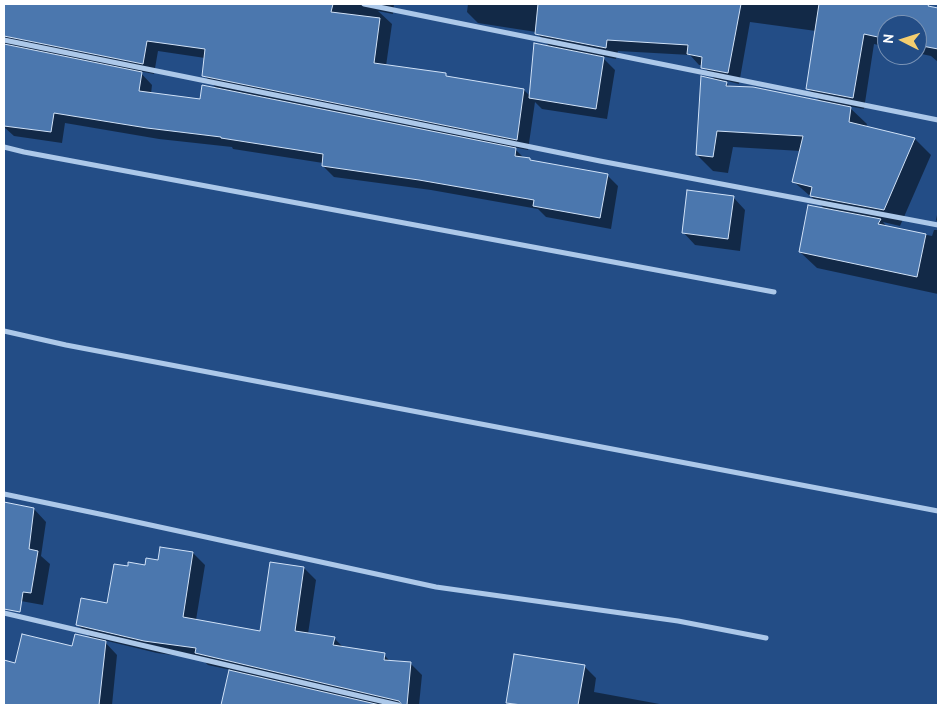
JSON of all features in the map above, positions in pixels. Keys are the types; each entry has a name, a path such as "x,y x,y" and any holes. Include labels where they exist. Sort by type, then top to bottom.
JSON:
{"street":[{"path":"364,4 938,120"},
{"path":"4,40 552,151 938,225"},
{"path":"4,146 24,152 774,292"},
{"path":"4,331 66,345 938,511"},
{"path":"4,494 436,587 678,621 766,638"},
{"path":"4,613 398,705"}],"building":[{"path":"4,4 333,4 331,12 380,18 374,63 446,73 446,76 524,89 517,140 202,76 205,49 147,41 143,64 4,36"},
{"path":"538,4 741,4 728,73 701,68 702,57 687,54 688,45 607,40 606,48 535,34"},
{"path":"819,4 929,4 928,6 938,8 938,49 927,47 927,15 877,15 877,37 864,34 853,98 806,89"},
{"path":"534,43 604,57 596,109 529,98"},
{"path":"4,44 142,72 139,91 200,99 202,85 516,148 515,156 608,174 600,218 533,206 534,200 419,180 322,166 323,154 221,137 147,128 54,113 51,132 4,126"},
{"path":"701,76 727,82 726,86 753,87 851,107 849,122 915,138 884,210 810,196 812,187 792,182 803,136 717,131 713,157 696,155"},
{"path":"687,190 734,196 728,239 682,233"},
{"path":"808,205 881,219 878,224 926,234 917,277 799,252"},
{"path":"4,502 34,508 29,549 38,551 31,593 23,592 20,612 4,609"},
{"path":"160,547 193,552 183,617 260,631 270,562 304,567 295,631 335,637 333,645 385,653 384,660 411,662 407,705 402,705 399,701 195,653 196,648 144,641 76,625 81,598 107,603 114,564 128,566 128,562 145,565 146,558 158,560"},
{"path":"22,634 72,646 75,634 106,641 99,705 4,705 4,660 15,663"},
{"path":"514,654 585,665 578,705 522,705 506,703"},
{"path":"229,670 380,705 221,705"}]}
